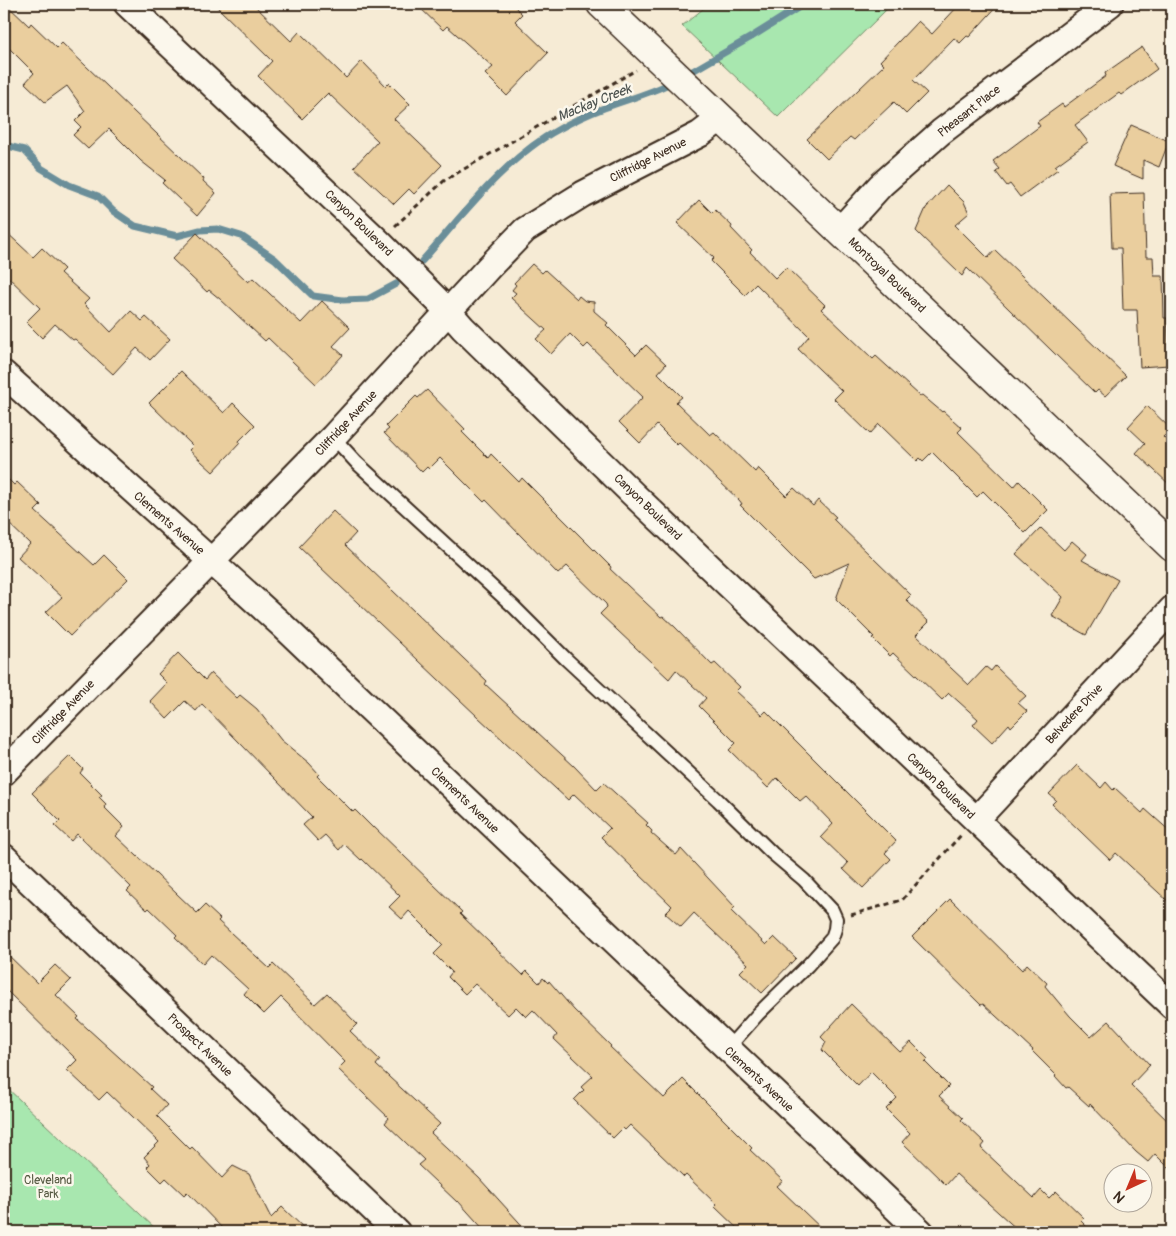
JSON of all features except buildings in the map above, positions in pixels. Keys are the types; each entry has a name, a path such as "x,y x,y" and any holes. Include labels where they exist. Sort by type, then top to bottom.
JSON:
{"street":[{"name":"Canyon Boulevard","path":"127,4 378,241 463,328 633,494 1172,1006"},
{"name":"Montroyal Boulevard","path":"601,4 1172,547"},
{"name":"Pheasant Place","path":"840,230 881,185 941,132 1110,4"},
{"name":"Cliffridge Avenue","path":"4,772 334,437 448,311 525,230 583,194 700,134 721,118"},
{"name":"Clements Avenue","path":"4,374 212,560 289,632 921,1232"},
{"name":"Belvedere Drive","path":"976,820 1172,609"},
{"name":"Prospect Avenue","path":"4,857 390,1230"}],"lane":[{"path":"334,437 357,463 514,607 566,659 718,800 772,853 804,880 832,910 836,919 832,938 808,965 758,1014 727,1049"}],"path":[{"path":"378,241 445,180 662,60"},
{"path":"836,919 902,900 976,820"}],"green space":[{"path":"709,4 733,4 742,10 747,4 892,4 778,117 682,26"},
{"name":"Cleveland Park","path":"4,1085 159,1232 4,1232"}],"waterway":[{"name":"Mackay Creek","path":"684,76 804,4"},
{"name":"Mackay Creek","path":"422,261 485,189 539,141 586,115 675,81"},
{"name":"Mackay Creek","path":"4,145 24,150 41,168 69,185 98,196 113,211 135,226 177,236 200,230 218,229 241,236 275,259 313,296 343,300 368,299 396,284"}]}
